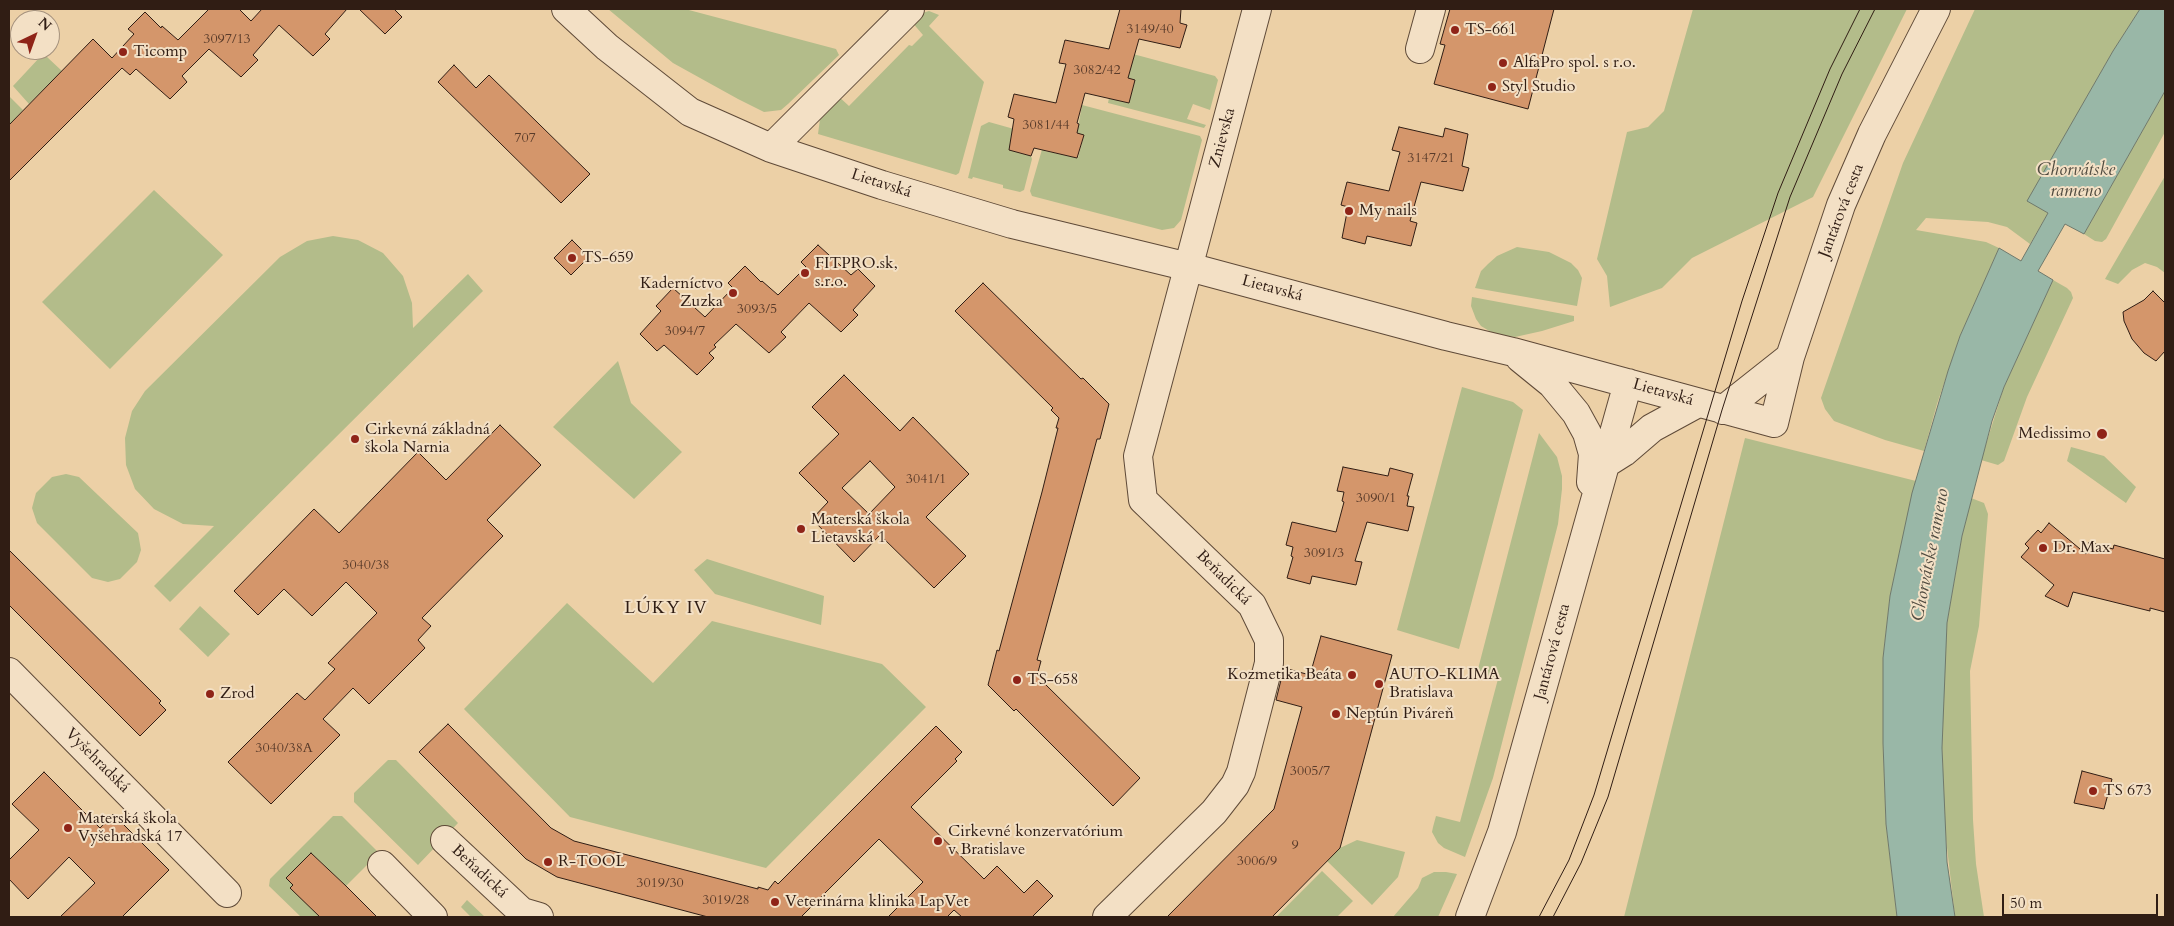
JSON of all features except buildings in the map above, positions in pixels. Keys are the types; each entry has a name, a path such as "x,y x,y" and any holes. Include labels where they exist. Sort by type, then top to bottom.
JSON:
{"street":[{"name":"Lietavská","path":"566,9 607,48 690,112 772,148 882,185 1012,224 1189,267 1774,423"},
{"path":"772,148 910,9"},
{"name":"Znievska","path":"1189,267 1257,9"},
{"path":"1420,49 1431,9"},
{"name":"Jantárová cesta","path":"1774,423 1790,357 1842,205 1872,134 1936,9"},
{"name":"Beňadická","path":"1106,917 1214,812 1234,786 1241,772 1269,663 1269,640 1252,605 1143,500 1138,456 1189,267"},
{"path":"1513,352 1552,384 1576,413 1587,433 1593,454 1590,514"},
{"path":"1605,464 1624,452 1652,428 1711,407 1790,357"},
{"name":"Jantárová cesta","path":"1470,917 1502,832 1539,707 1590,514 1628,383"},
{"name":"Vyšehradská","path":"9,672 227,893"},
{"name":"Beňadická","path":"445,840 522,912 539,917"},
{"path":"382,865 433,917"}],"green space":[{"path":"608,9 685,9 836,49 839,55 781,110 764,112 673,63"},
{"path":"1693,9 1907,9 1813,197 1692,258 1662,288 1610,307 1607,276 1597,259 1627,132 1648,127 1664,111"},
{"path":"1975,9 2140,9 2113,51 2028,200 2048,213 2030,244 2007,227 1988,222 1926,218 1916,230 1986,242 1999,248 1960,336 1937,404 1924,451 1885,440 1834,421 1825,409 1821,398 1903,163"},
{"path":"929,11 939,15 929,26 984,82 959,173 956,175 818,134 820,119 828,105 837,95 849,106 909,45 912,46 923,35 911,21 919,14"},
{"path":"1133,54 1215,76 1218,80 1210,110 1193,104 1187,119 1206,125 1204,128 1108,103 1109,98 1129,103 1135,80 1128,78"},
{"path":"37,60 50,60 62,71 29,104 13,86"},
{"path":"2165,91 2165,132 2106,239 2102,242 2095,241 2084,234"},
{"path":"9,96 23,110 9,125"},
{"path":"1082,105 1200,136 1202,140 1181,220 1174,228 1162,230 1032,196 1030,191 1043,146 1046,147 1045,151 1078,158 1084,135 1077,133"},
{"path":"989,122 1014,129 1009,150 1031,156 1032,159 1024,190 1020,192 1003,188 1003,185 973,177 972,179 968,178 981,126"},
{"path":"2165,176 2165,273 2157,267 2145,263 2132,270 2118,284 2105,279"},
{"path":"154,190 223,255 110,369 42,302"},
{"path":"333,236 358,240 383,253 403,276 412,303 413,328 468,274 483,291 170,602 154,586 214,526 183,524 154,509 135,489 126,465 125,438 132,411 145,391 280,257 307,241"},
{"path":"1517,247 1549,252 1571,263 1578,270 1582,278 1577,306 1475,288 1481,271 1488,264 1497,256"},
{"path":"2053,280 2067,288 2073,298 2027,397 2004,461 1998,465 1981,460 2004,387"},
{"path":"1472,297 1574,316 1574,321 1515,337 1501,335 1481,326 1471,306"},
{"path":"618,361 631,403 682,452 634,499 553,427"},
{"path":"1462,387 1513,402 1523,410 1459,649 1397,630"},
{"path":"1539,433 1557,457 1562,476 1558,524 1493,778 1465,857 1444,848 1438,843 1432,832 1436,816 1460,822 1498,679 1477,673"},
{"path":"1745,438 1916,481 1890,596 1883,658 1883,743 1886,824 1897,917 1624,917"},
{"path":"2071,447 2104,456 2136,487 2126,503 2067,461"},
{"path":"66,474 79,477 138,533 141,550 137,562 120,579 108,582 92,578 37,523 32,508 36,493 52,477"},
{"path":"1971,498 1984,503 1988,514 1979,626 1970,671 1973,820 1976,864 1984,917 1955,917 1945,830 1942,748 1944,658 1947,623 1962,536"},
{"path":"707,559 824,596 821,625 715,594 694,570"},
{"path":"567,603 653,683 712,621 882,664 926,707 766,868 570,817 464,709"},
{"path":"200,606 230,634 208,657 179,629"},
{"path":"388,760 396,760 458,823 418,865 354,802 354,793"},
{"path":"333,816 342,816 379,853 346,886 311,853 286,878 293,885 291,888 320,917 301,917 269,886 270,879"},
{"path":"1357,840 1405,852 1398,877 1372,905 1327,861 1340,848"},
{"path":"1322,871 1353,901 1337,917 1276,917"},
{"path":"1434,872 1457,874 1438,917 1393,917 1418,888 1422,878"},
{"path":"467,900 485,917 471,917 461,907"}],"water":[{"name":"Chorvátske rameno","path":"2140,9 2165,9 2165,91 2084,234 2065,224 2038,271 2053,280 2004,387 1992,421 1962,536 1947,623 1942,748 1947,862 1955,917 1897,917 1886,824 1883,743 1883,658 1890,596 1912,493 1960,336 1999,248 2021,261 2048,213 2027,201 2113,51"}],"tram line":[{"path":"1539,917 1569,860 1594,795 1742,301 1778,193 1830,69 1860,9"},
{"path":"1553,917 1581,863 1608,797 1722,410 1790,197 1842,74 1875,9"}],"place":[{"name":"TS-661","path":"1455,30"},
{"name":"Ticomp","path":"123,52"},
{"name":"AlfaPro spol. s r.o.","path":"1503,63"},
{"name":"Styl Studio","path":"1492,87"},
{"name":"My nails","path":"1349,211"},
{"name":"TS-659","path":"572,258"},
{"name":"FITPRO.sk, s.r.o.","path":"805,273"},
{"name":"Kaderníctvo Zuzka","path":"733,293"},
{"name":"Medissimo","path":"2102,434"},
{"name":"Cirkevná základná škola Narnia","path":"355,439"},
{"name":"Materská škola Lietavská 1","path":"801,529"},
{"name":"Dr. Max","path":"2043,548"},
{"name":"Kozmetika Beáta","path":"1352,675"},
{"name":"TS-658","path":"1017,680"},
{"name":"AUTO-KLIMA Bratislava","path":"1379,684"},
{"name":"Zrod","path":"210,694"},
{"name":"Neptún Piváreň","path":"1336,714"},
{"name":"TS 673","path":"2093,791"},
{"name":"Materská škola Vyšehradská 17","path":"68,828"},
{"name":"Cirkevné konzervatórium v Bratislave","path":"938,841"},
{"name":"R-TOOL","path":"548,862"},
{"name":"Veterinárna klinika LapVet","path":"775,902"}],"district":[{"name":"LÚKY IV","path":"666,609"}]}
